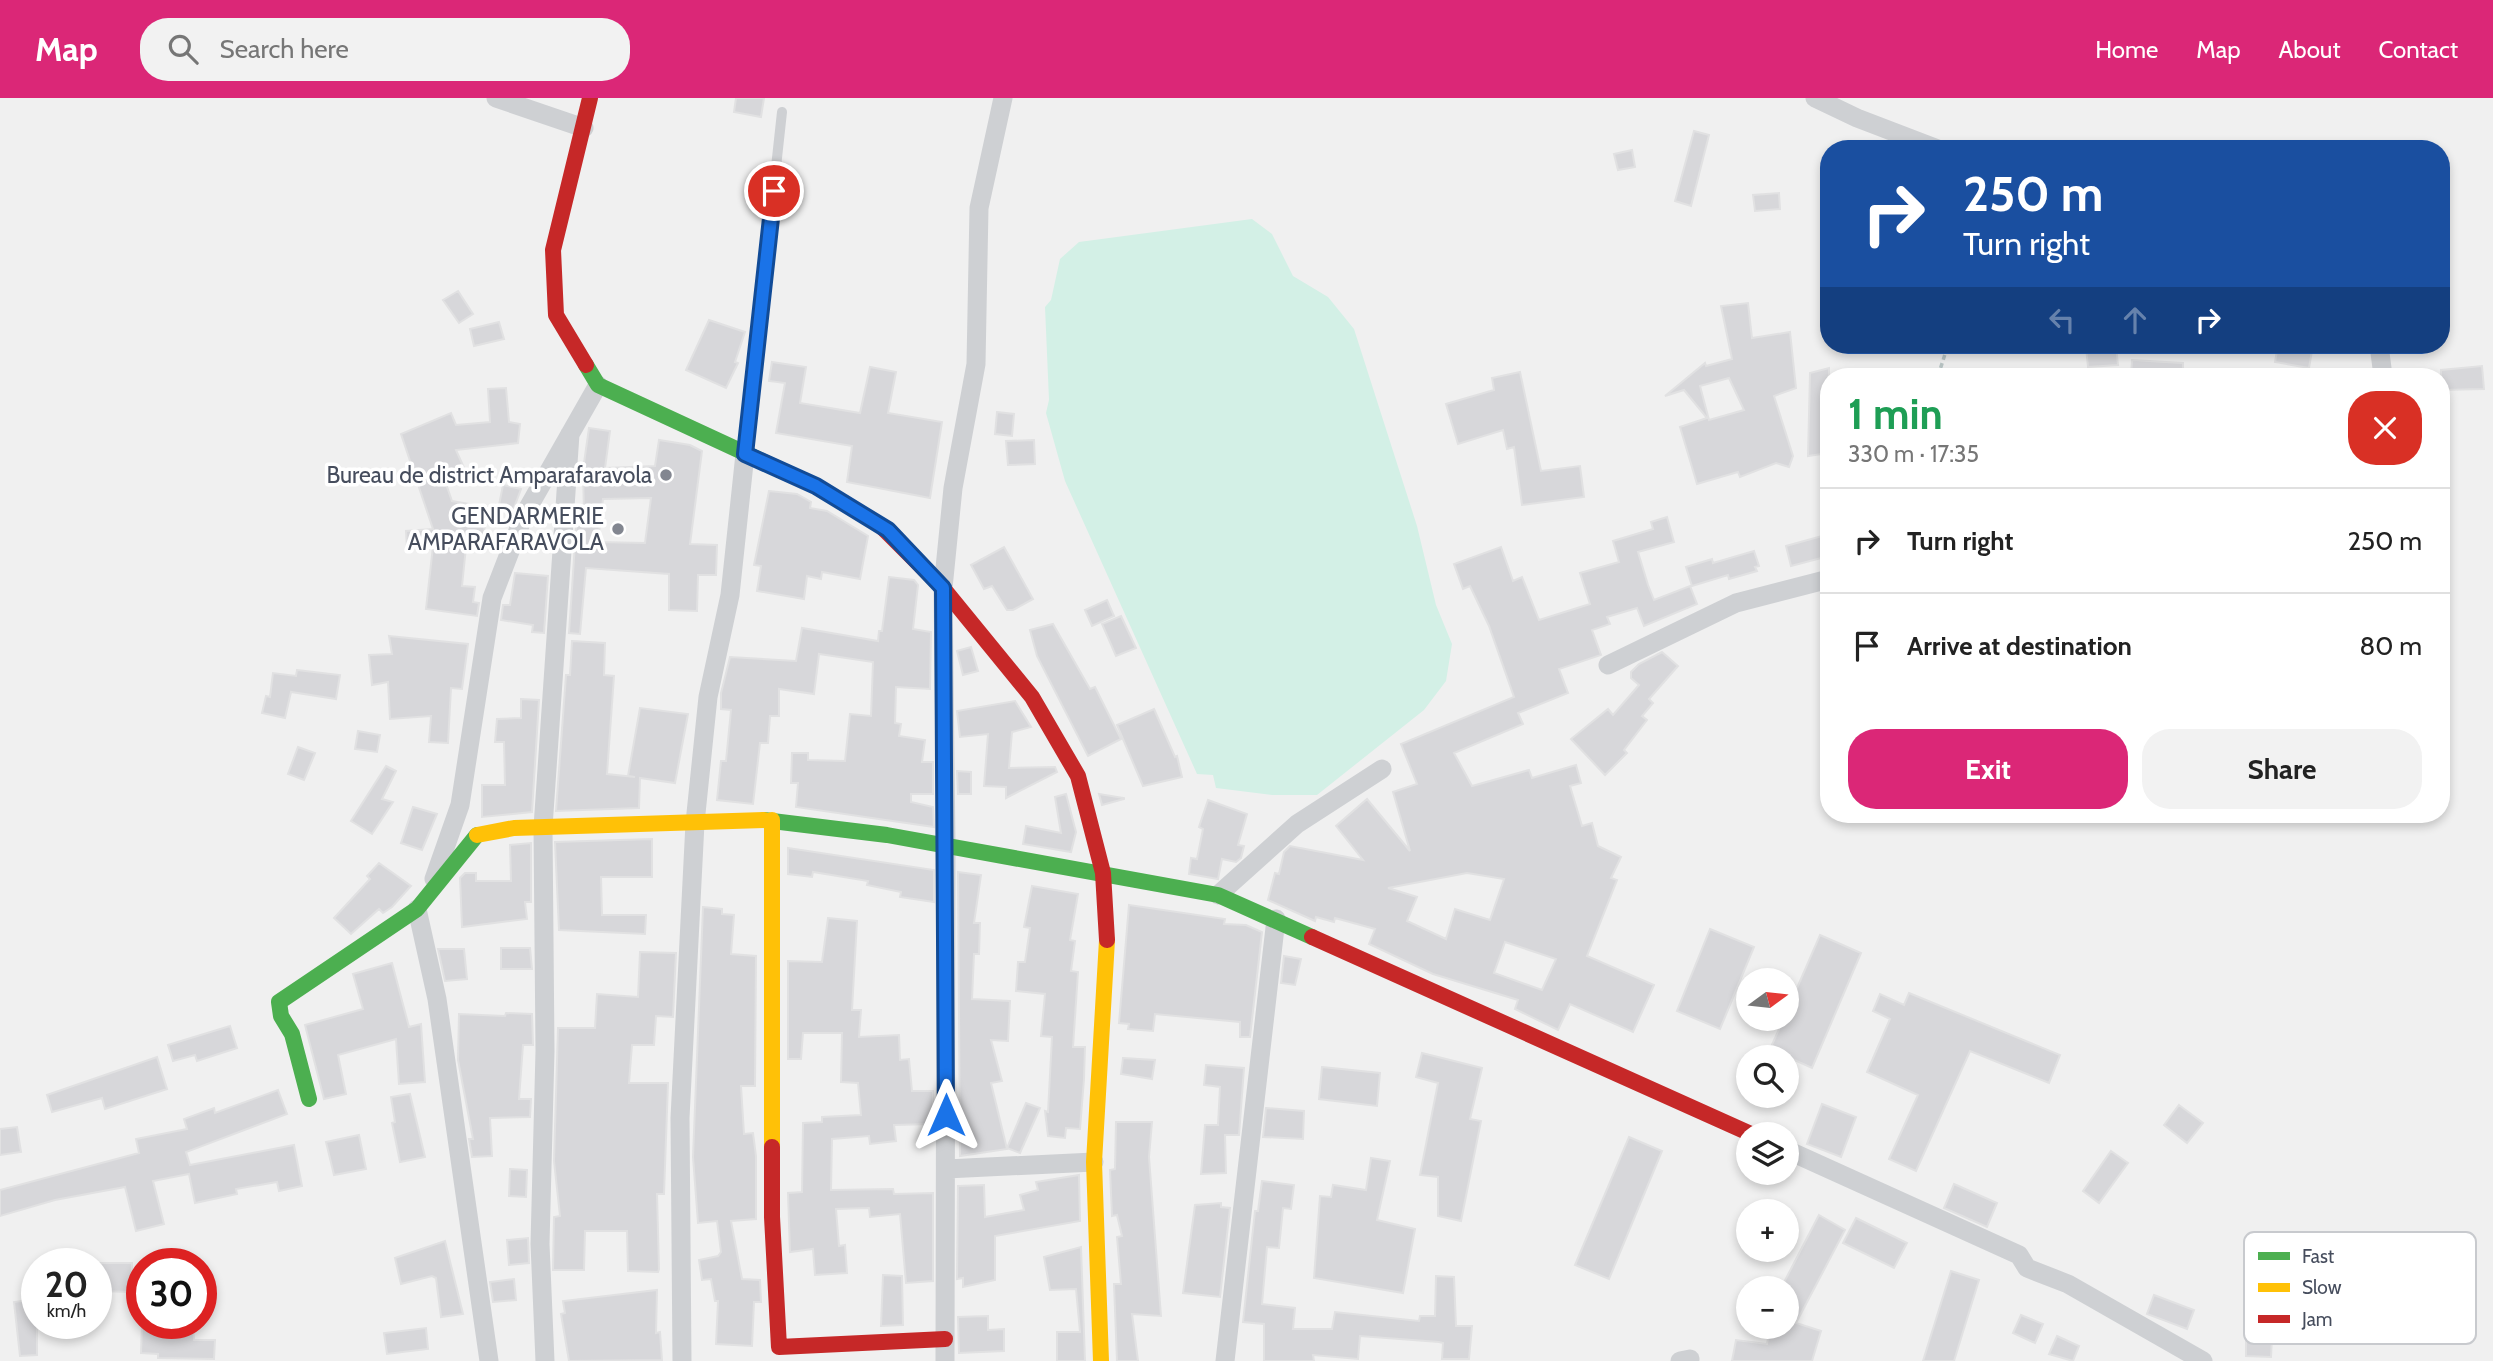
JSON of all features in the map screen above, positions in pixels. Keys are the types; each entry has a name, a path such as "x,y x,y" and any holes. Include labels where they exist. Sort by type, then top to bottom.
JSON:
{"street":[{"path":"496,98 583,128"},
{"path":"590,98 553,250 556,315 598,385 816,486 888,530 943,588 1032,697 1079,776 1103,873 1108,947 1094,1162 1101,1361"},
{"path":"945,1361 946,845 943,588 953,488 976,364 979,208 1003,98"},
{"path":"1815,98 1914,140"},
{"path":"432,887 460,805 492,598 524,515 598,385"},
{"path":"545,1361 540,1244 545,1051 543,827 569,435"},
{"path":"682,1361 681,1118 695,822 708,697 730,595 745,454"},
{"path":"1608,665 1736,603 1820,581"},
{"path":"1218,895 1297,824 1382,769"},
{"path":"772,820 772,1217 779,1347 945,1339"},
{"path":"309,1099 292,1034 281,1016 279,1002 417,909 432,887 478,834 514,828 772,820 946,845 1218,895 1736,1127"},
{"path":"417,909 437,999 489,1361"},
{"path":"1225,1361 1276,919"},
{"path":"1799,1155 2019,1255 2027,1268 2068,1284 2203,1361"},
{"path":"946,1169 1094,1162"}],"lane":[{"path":"745,454 782,112"}],"green space":[{"path":"1252,219 1272,234 1293,276 1328,297 1354,329 1417,526 1436,605 1452,644 1446,681 1424,710 1317,795 1272,795 1216,788 1213,775 1197,774 1065,481 1046,413 1049,400 1045,307 1051,300 1060,259 1079,242"}],"building":[{"path":"736,98 764,98 761,117 734,112"},
{"path":"1694,131 1709,135 1691,206 1675,201"},
{"path":"1632,150 1635,167 1618,170 1614,154"},
{"path":"1779,193 1780,209 1755,211 1753,195"},
{"path":"458,291 473,314 459,323 443,300"},
{"path":"1748,303 1752,338 1790,332 1796,388 1774,396 1793,456 1789,467 1776,463 1740,477 1738,472 1697,484 1680,427 1707,418 1684,390 1665,396 1705,363 1706,366 1732,359 1721,306","holes":["1729,378 1744,410 1709,420 1700,386"]},
{"path":"709,320 745,332 735,362 738,363 726,388 686,370"},
{"path":"499,322 504,339 474,346 470,329"},
{"path":"2087,354 2117,354 2118,365 2088,367"},
{"path":"2276,354 2311,354 2309,368 2275,362"},
{"path":"2132,360 2183,363 2183,368 2132,368"},
{"path":"772,362 806,367 800,403 860,413 870,367 896,372 888,413 942,422 930,498 847,482 852,446 776,433 785,383 769,381"},
{"path":"2482,366 2484,389 2450,390 2450,369"},
{"path":"1820,370 1820,454 1808,456 1810,373"},
{"path":"1520,372 1541,471 1580,466 1584,497 1522,505 1514,447 1507,449 1503,430 1458,444 1446,404 1494,390 1492,378"},
{"path":"506,388 509,422 520,424 518,443 456,450 465,470 444,478 452,501 487,507 482,549 466,547 462,586 475,587 473,602 479,603 477,616 426,609 433,546 407,548 406,531 433,529 401,434 451,413 456,425 490,422 488,389"},
{"path":"997,412 1014,414 1012,436 995,434"},
{"path":"589,428 610,431 605,468 655,466 659,440 690,445 702,451 690,544 717,545 716,575 698,575 697,611 669,610 669,574 586,568 580,634 569,633 577,514 584,514 583,470","holes":["651,498 645,543 598,542 603,499"]},
{"path":"1034,440 1035,464 1008,465 1006,441"},
{"path":"503,485 521,489 512,513 498,510"},
{"path":"769,491 797,494 811,502 810,508 827,511 868,536 860,579 822,572 821,579 807,576 804,599 757,591 761,566 754,565"},
{"path":"1667,517 1674,542 1638,552 1654,600 1690,586 1697,604 1644,626 1637,608 1607,617 1610,624 1592,630 1601,655 1559,669 1568,693 1518,713 1523,724 1454,753 1472,786 1529,770 1532,778 1576,765 1581,783 1570,786 1582,826 1592,823 1598,846 1621,857 1611,878 1617,880 1587,956 1654,985 1633,1032 1570,1004 1558,1030 1515,1009 1518,1000 1433,974 1369,944 1375,929 1335,918 1334,922 1316,917 1315,921 1268,900 1275,873 1279,874 1284,852 1290,846 1363,860 1336,826 1367,799 1410,851 1393,792 1417,784 1401,744 1514,697 1489,626 1470,586 1463,589 1454,564 1501,547 1513,581 1522,577 1539,620 1590,604 1580,573 1619,562 1613,541 1653,529 1651,522","holes":["1467,873 1504,879 1490,920 1455,909 1446,939 1407,921 1417,897 1388,888","1505,942 1556,959 1542,990 1494,973"]},
{"path":"1820,537 1820,558 1791,566 1786,546"},
{"path":"1004,547 1033,599 1013,610 1007,610 992,586 984,589 971,565"},
{"path":"1754,551 1759,566 1755,567 1757,571 1729,579 1728,575 1692,586 1686,567 1712,559 1713,563"},
{"path":"515,573 548,576 544,633 532,632 533,625 501,620 503,605 510,605"},
{"path":"889,577 914,580 918,585 913,629 931,632 930,689 896,687 895,723 901,724 899,736 925,740 922,762 933,762 933,794 911,794 911,802 933,807 934,827 796,807 798,783 791,783 792,753 808,753 808,760 845,761 850,714 871,716 873,662 819,654 814,694 779,689 779,716 770,716 768,743 760,743 753,804 717,800 721,761 726,761 731,710 721,709 721,693 730,657 796,661 802,628 878,641 879,631 882,631"},
{"path":"1107,600 1114,616 1092,626 1085,610"},
{"path":"1121,616 1136,648 1116,656 1102,624"},
{"path":"1053,624 1090,689 1095,687 1121,739 1088,756 1037,656 1030,630"},
{"path":"389,636 468,644 462,689 451,688 448,743 429,742 431,716 390,719 388,682 372,685 369,655 392,654"},
{"path":"572,641 605,643 604,675 614,676 607,774 635,777 628,776 640,708 688,714 675,783 640,778 639,808 556,811 566,675 570,675"},
{"path":"971,647 978,671 963,675 957,651"},
{"path":"1662,652 1678,666 1649,699 1653,703 1642,716 1647,720 1624,750 1627,753 1605,775 1571,739 1608,709 1613,715 1639,685 1631,678 1631,672 1639,664"},
{"path":"297,670 340,675 336,699 291,692 285,718 262,713 266,696 270,697 273,673 296,676"},
{"path":"521,699 539,700 532,812 482,817 482,785 505,785 504,742 495,742 497,719 521,718"},
{"path":"1015,701 1031,727 1012,732 1009,768 1055,767 1057,772 1006,798 1006,787 984,786 988,734 960,737 957,711"},
{"path":"1154,709 1175,757 1177,756 1182,777 1143,786 1117,725"},
{"path":"358,731 380,735 377,752 355,749"},
{"path":"298,747 315,753 304,780 288,774"},
{"path":"386,766 396,771 382,799 393,802 372,834 351,821"},
{"path":"957,771 971,772 971,794 958,794"},
{"path":"1066,794 1076,832 1071,852 1023,844 1026,826 1061,833 1055,797"},
{"path":"1099,794 1124,798 1124,799 1102,805"},
{"path":"1208,800 1247,814 1238,845 1244,846 1241,858 1236,862 1222,859 1218,879 1189,874 1191,858 1197,859 1203,829 1199,827"},
{"path":"413,807 437,814 422,850 401,843"},
{"path":"652,839 652,877 601,877 602,915 646,915 645,934 559,930 555,842"},
{"path":"531,843 531,902 525,902 527,919 462,927 460,878 465,873 476,873 476,881 511,881 510,845"},
{"path":"788,848 934,870 934,902 900,897 901,892 867,885 868,881 813,872 812,877 788,874"},
{"path":"379,863 411,886 392,907 383,913 379,909 351,934 334,918 370,879 367,876"},
{"path":"958,872 981,875 974,923 980,923 979,954 974,954 972,999 1010,1001 1008,1041 991,1040 1002,1081 991,1083 1007,1149 960,1156"},
{"path":"1032,886 1078,894 1070,940 1075,941 1071,971 1078,972 1073,1047 1085,1047 1084,1079 1080,1129 1066,1128 1065,1138 1048,1136 1045,1111 1048,1112 1052,1037 1041,1036 1045,994 1016,991 1018,962 1025,962 1030,928 1024,927"},
{"path":"1129,905 1225,919 1224,924 1246,925 1262,932 1250,1037 1240,1037 1240,1022 1155,1014 1153,1031 1128,1029 1129,1024 1119,1023"},
{"path":"703,907 722,909 722,914 734,915 731,954 756,956 755,1086 741,1086 744,1134 753,1133 756,1156 756,1219 731,1221 742,1279 760,1280 761,1302 754,1302 752,1346 716,1344 718,1301 715,1301 711,1279 702,1280 699,1260 718,1256 721,1252 717,1221 698,1223 693,1157"},
{"path":"828,918 857,921 852,1010 861,1010 859,1037 899,1035 900,1060 909,1059 912,1091 933,1091 933,1124 894,1125 896,1141 870,1144 869,1136 832,1139 831,1190 893,1189 894,1194 933,1193 933,1281 906,1283 900,1214 870,1217 869,1208 836,1209 839,1246 845,1245 847,1273 815,1275 813,1249 790,1252 788,1193 802,1192 803,1123 822,1122 822,1117 861,1115 858,1083 841,1082 842,1033 803,1033 801,1059 788,1059 788,961 822,962"},
{"path":"1710,929 1754,947 1745,968 1736,968 1736,990 1720,1029 1677,1011"},
{"path":"1820,935 1861,953 1812,1068 1799,1062 1799,1045 1772,1045 1778,1031 1799,1031 1799,983"},
{"path":"501,948 530,948 532,969 501,969"},
{"path":"438,949 464,949 467,979 445,981"},
{"path":"640,952 676,953 673,1017 656,1016 654,1045 632,1045 629,1083 668,1083 664,1194 657,1194 659,1269 658,1272 628,1271 627,1231 585,1231 584,1270 553,1270 554,1217 560,1216 554,1161 558,1028 595,1028 597,994 638,997"},
{"path":"1284,956 1301,959 1295,985 1281,983"},
{"path":"392,963 409,1027 421,1024 425,1082 399,1084 396,1039 338,1055 346,1094 324,1099 305,1025 363,1009 353,974"},
{"path":"1909,993 2060,1055 2049,1083 1970,1051 1916,1171 1889,1159 1918,1095 1867,1072 1890,1019 1873,1011 1880,994 1904,1005"},
{"path":"506,1013 532,1014 533,1045 523,1045 519,1099 531,1099 530,1117 490,1118 492,1156 472,1157 469,1139 473,1139 458,1060 459,1014 505,1016"},
{"path":"230,1026 237,1048 197,1061 195,1055 173,1061 168,1045"},
{"path":"1422,1053 1482,1068 1470,1119 1481,1121 1461,1221 1438,1216 1438,1177 1420,1175 1438,1083 1416,1077"},
{"path":"157,1057 167,1089 105,1109 102,1098 52,1112 47,1095"},
{"path":"1123,1058 1155,1060 1152,1079 1121,1074"},
{"path":"1206,1065 1244,1068 1239,1135 1225,1135 1226,1173 1201,1174 1205,1125 1218,1125 1220,1087 1204,1085"},
{"path":"1322,1067 1380,1073 1377,1106 1319,1099"},
{"path":"278,1090 287,1114 186,1152 190,1165 294,1145 302,1186 279,1191 277,1182 236,1189 237,1194 195,1203 189,1174 153,1181 164,1224 136,1231 125,1187 55,1200 0,1216 0,1190 139,1153 136,1139 187,1129 184,1119 214,1108 215,1113"},
{"path":"410,1094 425,1157 400,1162 392,1123 395,1122 391,1097"},
{"path":"1026,1103 1040,1108 1020,1153 1007,1148"},
{"path":"1822,1104 1856,1117 1841,1157 1807,1144"},
{"path":"2179,1105 2203,1123 2187,1143 2164,1125"},
{"path":"1266,1108 1304,1111 1303,1139 1263,1137"},
{"path":"1116,1122 1152,1122 1149,1157 1161,1316 1132,1314 1138,1361 1117,1361 1114,1284 1121,1284 1117,1237 1122,1236 1117,1215 1112,1216 1110,1170 1115,1169"},
{"path":"17,1127 21,1152 0,1155 0,1129"},
{"path":"359,1135 366,1169 334,1175 326,1142"},
{"path":"1629,1137 1662,1151 1609,1279 1575,1265"},
{"path":"2111,1151 2128,1163 2099,1203 2083,1191"},
{"path":"1371,1158 1390,1161 1377,1220 1415,1229 1403,1293 1314,1278 1320,1196 1331,1197 1333,1185 1366,1190"},
{"path":"510,1169 527,1170 526,1197 509,1196"},
{"path":"1079,1175 1080,1221 995,1236 995,1280 963,1287 963,1278 957,1279 958,1186 984,1185 985,1217 1024,1210 1020,1195 1038,1190 1036,1182"},
{"path":"1262,1181 1294,1185 1291,1209 1283,1208 1279,1248 1267,1247 1262,1304 1295,1308 1293,1329 1332,1329 1335,1312 1419,1321 1420,1316 1435,1316 1436,1276 1454,1277 1456,1326 1472,1326 1469,1359 1442,1359 1443,1343 1439,1342 1360,1336 1358,1359 1313,1355 1314,1361 1264,1361 1264,1324 1243,1322 1255,1211 1258,1211"},
{"path":"1954,1184 1997,1203 1987,1227 1944,1208"},
{"path":"1221,1203 1221,1207 1230,1208 1220,1297 1183,1293 1195,1205"},
{"path":"1819,1215 1845,1230 1799,1317 1799,1276 1787,1276 1795,1262 1799,1262 1799,1253"},
{"path":"1856,1218 1907,1243 1894,1268 1843,1243"},
{"path":"528,1238 529,1263 509,1265 507,1240"},
{"path":"445,1241 463,1314 441,1317 436,1278 432,1276 401,1284 395,1258"},
{"path":"1081,1247 1085,1361 1057,1361 1057,1332 1080,1332 1076,1289 1050,1290 1044,1257"},
{"path":"112,1263 126,1263 126,1292 112,1291"},
{"path":"1951,1271 1979,1280 1954,1361 1923,1361"},
{"path":"883,1275 902,1276 903,1325 881,1326"},
{"path":"514,1279 516,1300 493,1302 490,1282"},
{"path":"657,1290 656,1333 660,1332 662,1360 569,1361 561,1314 565,1313 563,1301"},
{"path":"2154,1295 2194,1310 2187,1329 2147,1314"},
{"path":"21,1301 21,1339 37,1339 37,1355 20,1356 14,1302"},
{"path":"2021,1315 2043,1324 2035,1343 2013,1333"},
{"path":"988,1316 988,1330 1004,1329 1004,1351 959,1353 958,1317"},
{"path":"1799,1324 1821,1331 1812,1361 1732,1361 1736,1340 1767,1344 1768,1339 1799,1339"},
{"path":"426,1328 428,1349 387,1354 384,1333"},
{"path":"2057,1336 2079,1346 2073,1361 2049,1354"},
{"path":"141,1339 215,1340 214,1359 158,1358 158,1354 141,1353"},
{"path":"2246,1344 2272,1344 2271,1357 2246,1356"}],"traffic: fast":[{"path":"586,365 598,385 816,486 880,525"},
{"path":"764,820 887,835 1218,895 1312,937"},
{"path":"309,1099 292,1034 281,1016 279,1002 417,909 477,835"}],"traffic: slow":[{"path":"477,835 514,828 764,820"},
{"path":"772,820 772,1147"},
{"path":"1101,1361 1094,1162 1107,940"}],"traffic: jam":[{"path":"586,365 556,315 553,250 590,98"},
{"path":"880,525 943,588 1032,697 1078,776 1103,873 1107,940"},
{"path":"1312,937 1736,1127"},
{"path":"772,1147 772,1217 779,1347 945,1339"}],"place":[{"name":"Bureau de district Amparafaravola","path":"666,475"},
{"name":"GENDARMERIE AMPARAFARAVOLA","path":"618,529"}],"route":[{"path":"774,191 745,454 816,486 888,530 943,588 946,1115"}]}
